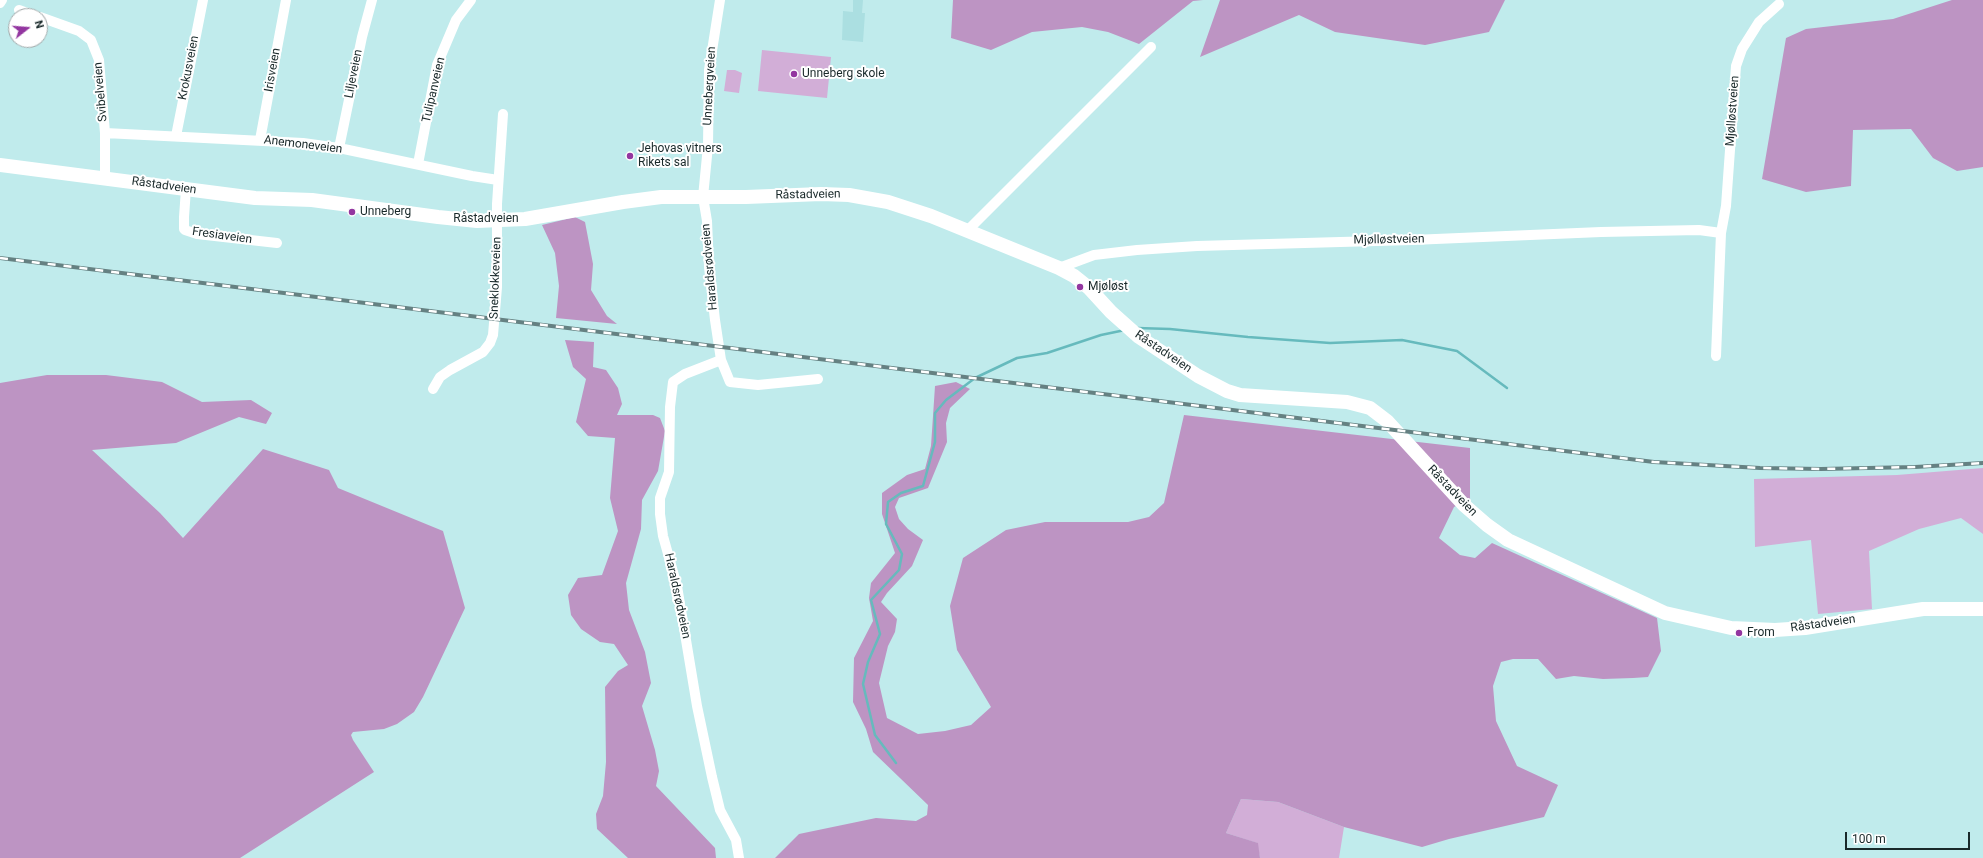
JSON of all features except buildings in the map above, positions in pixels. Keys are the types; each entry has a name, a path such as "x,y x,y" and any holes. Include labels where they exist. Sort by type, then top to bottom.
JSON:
{"main road":[{"name":"Råstadveien","path":"0,165 255,198 336,203 438,218 497,220 525,219 639,199 661,197 746,197 807,194 849,195 903,207 1059,268 1074,276 1089,288 1111,312 1139,337 1198,376 1227,391 1240,395 1347,402 1363,406 1378,414 1464,505 1487,525 1508,540 1637,601 1685,619 1731,628 1775,630 1805,628 1923,609 1983,609"}],"street":[{"name":"Krokusveien","path":"176,136 203,0"},
{"name":"Irisveien","path":"260,140 286,0"},
{"name":"Liljeveien","path":"339,148 362,37 372,0"},
{"name":"Tulipanveien","path":"418,164 437,65 456,20 472,0"},
{"name":"Unnebergveien","path":"703,197 708,146 709,70 720,0"},
{"name":"Mjølløstveien","path":"1716,356 1722,233 1726,206 1736,66 1742,49 1759,22 1779,4"},
{"name":"Svibelveien","path":"48,20 79,31 91,40 99,60 105,133 106,178"},
{"path":"967,231 1151,48"},
{"name":"Sneklokkeveien","path":"433,389 440,377 483,352 490,343 495,320 497,293 498,180 502,114"},
{"name":"Anemoneveien","path":"105,133 260,140 339,148 472,176 498,180"},
{"name":"Fresiaveien","path":"186,189 184,217 184,228 186,230 197,234 277,243"},
{"name":"Haraldsrødveien","path":"703,197 707,221 709,267 714,320 721,360 730,382 758,385 818,379"},
{"name":"Mjølløstveien","path":"1059,268 1094,255 1137,250 1197,246 1412,240 1600,232 1699,230 1722,233"},
{"name":"Haraldsrødveien","path":"721,360 685,374 673,382 670,407 669,472 660,498 660,514 663,536 677,586 697,706 712,777 720,810 736,840 740,853 739,858"}],"shaded area":[{"name":"Unneberg skole","path":"853,0 863,0 862,13 865,13 863,42 842,40 843,11 853,12"},
{"path":"953,0 1203,0 1193,1 1139,44 1108,32 1082,27 1032,32 991,50 951,38"},
{"path":"1220,0 1505,0 1489,32 1425,45 1335,32 1299,15 1200,57"},
{"path":"1952,0 1983,0 1983,167 1957,171 1933,158 1911,129 1853,130 1851,186 1806,192 1762,179 1786,38 1806,29 1893,19"},
{"name":"Unneberg skole","path":"762,50 831,57 827,98 758,91"},
{"path":"727,70 735,70 742,73 739,93 724,91"},
{"path":"575,217 585,222 593,264 591,290 607,316 617,324 556,318 559,286 555,253 542,225"},
{"path":"565,340 594,342 593,367 606,370 618,388 622,404 617,415 653,415 660,418 665,431 658,471 642,500 641,529 626,583 629,610 645,652 651,683 642,706 655,750 659,771 656,786 715,848 716,858 628,858 597,829 596,814 603,796 606,762 605,687 618,671 628,665 614,644 600,642 581,629 571,615 568,595 578,578 602,575 618,531 610,498 615,438 588,436 576,422 586,379 573,367"},
{"path":"47,375 106,375 162,382 202,402 251,400 272,413 266,424 239,417 176,443 92,450 160,513 183,538 263,449 329,470 338,488 443,531 465,608 423,697 414,712 397,724 384,729 353,732 351,735 353,740 374,772 240,858 0,858 0,383"},
{"path":"956,382 970,389 950,408 946,423 947,442 928,488 899,498 895,507 899,519 908,529 923,540 912,566 887,593 881,602 897,619 895,632 888,646 879,683 887,718 918,734 945,731 971,725 991,707 957,650 950,606 963,558 1006,530 1045,522 1128,522 1149,517 1164,503 1184,415 1470,448 1470,499 1454,507 1439,538 1460,555 1475,558 1492,543 1657,618 1661,651 1648,677 1603,679 1574,676 1556,679 1538,659 1513,659 1501,662 1493,686 1496,721 1517,766 1558,785 1544,817 1449,839 1422,847 1344,827 1278,802 1241,799 1226,833 1258,843 1260,858 775,858 799,834 876,818 916,821 927,815 928,805 873,752 866,729 853,702 854,658 873,621 869,598 871,583 895,553 882,514 882,493 907,475 925,469 931,446 935,386"},
{"path":"1983,468 1983,534 1961,518 1919,529 1869,551 1872,609 1818,614 1811,540 1755,547 1754,479 1897,475"},
{"path":"1241,799 1278,802 1344,827 1339,858 1260,858 1257,843 1226,833"}],"waterway":[{"path":"1137,328 1170,329 1330,343 1402,340 1457,351 1507,388"},
{"path":"896,763 875,735 863,684 868,662 880,634 871,600 899,570 902,554 886,524 888,502 901,493 923,486 935,442 935,413 946,400 975,378 1017,358 1047,353 1101,335 1125,330"}],"railway":[{"path":"0,258 1654,462 1760,468 1821,469 1915,467 1983,463"}],"place":[{"name":"Unneberg skole","path":"794,74"},
{"name":"Jehovas vitners Rikets sal","path":"630,156"},
{"name":"Unneberg","path":"352,212"},
{"name":"Mjøløst","path":"1080,287"},
{"name":"From","path":"1739,633"}]}
